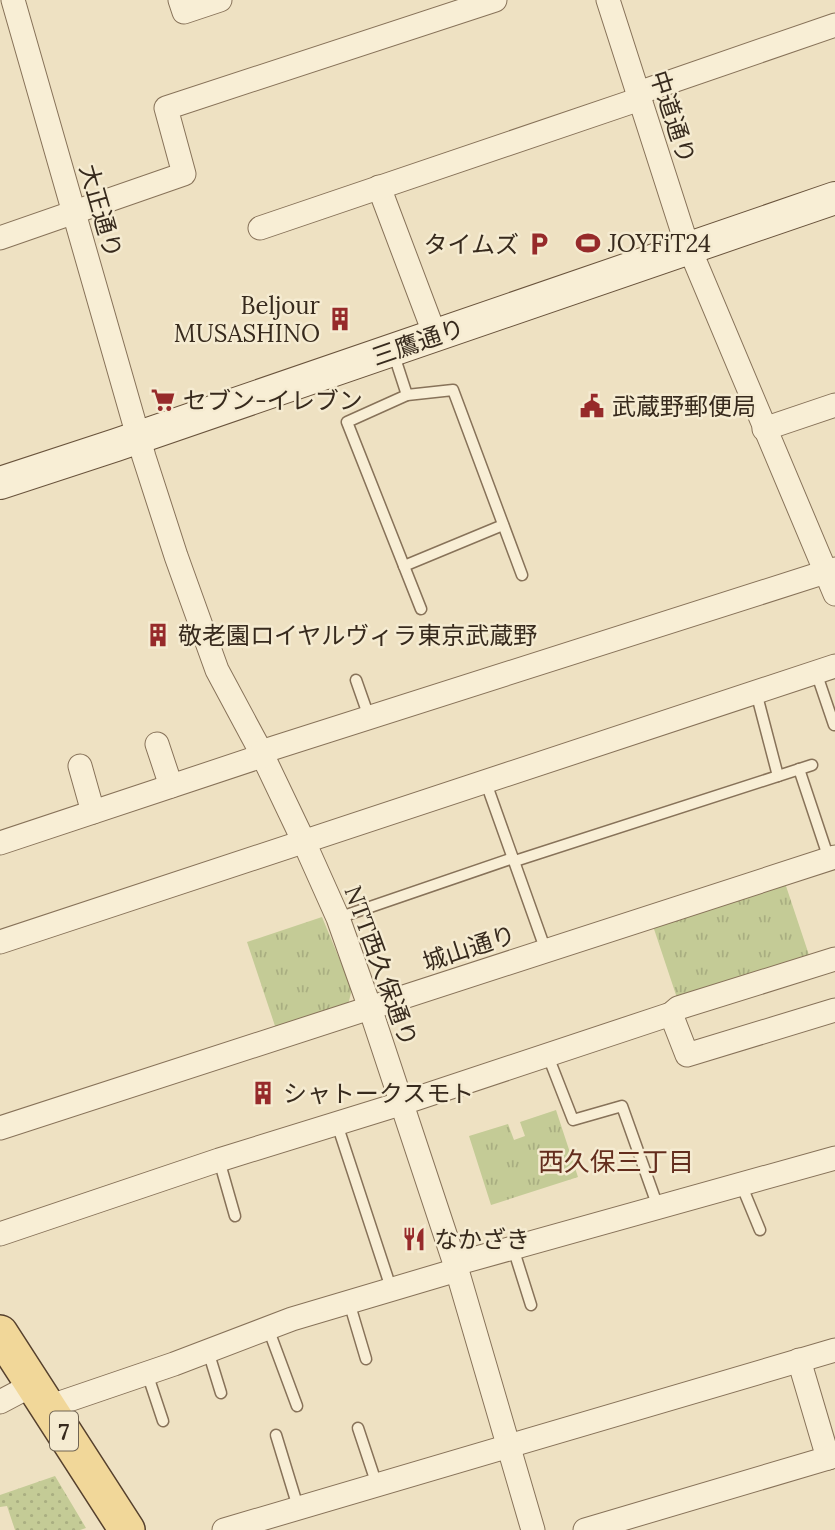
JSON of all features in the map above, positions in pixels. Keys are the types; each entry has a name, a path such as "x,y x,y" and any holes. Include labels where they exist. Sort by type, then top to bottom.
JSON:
{"main road":[{"name":"三鷹通り","path":"0,483 835,198"},
{"name":"7","path":"0,1333 127,1530"}],"street":[{"path":"0,1 5,0"},
{"name":"大正通り","path":"13,0 138,438"},
{"path":"180,0 184,12 220,0"},
{"path":"0,238 184,174 166,108 495,0"},
{"name":"中道通り","path":"608,0 682,233 764,429 832,578"},
{"path":"260,228 835,25"},
{"path":"379,187 430,322"},
{"path":"764,429 835,405"},
{"name":"NTT西久保通り","path":"138,438 217,670 262,754 338,918 403,1103 456,1267 533,1530"},
{"path":"0,843 369,717 832,578"},
{"path":"0,942 825,669"},
{"path":"157,744 171,786"},
{"path":"79,766 93,812"},
{"name":"城山通り","path":"0,1128 832,858"},
{"path":"0,1234 219,1160 548,1056 671,1014 678,1008 835,959"},
{"path":"671,1014 687,1055 835,1010"},
{"path":"0,1402 147,1373 268,1328 513,1248 835,1158"},
{"path":"224,1530 835,1350"},
{"path":"585,1530 610,1526 831,1457 799,1360"}],"lane":[{"path":"392,350 407,395"},
{"path":"421,610 347,422 407,395 453,390 522,575"},
{"path":"404,566 503,525"},
{"path":"825,669 834,725"},
{"path":"356,680 369,717"},
{"path":"756,691 778,776"},
{"path":"338,918 812,765"},
{"path":"799,769 832,858"},
{"path":"485,780 546,951"},
{"path":"548,1056 573,1120 622,1106 658,1207"},
{"path":"337,1124 391,1288"},
{"path":"219,1160 235,1216"},
{"path":"741,1184 760,1230"},
{"path":"513,1248 531,1304"},
{"path":"349,1301 366,1359"},
{"path":"268,1328 297,1406"},
{"path":"208,1351 221,1393"},
{"path":"147,1373 163,1421"},
{"path":"358,1427 377,1485"},
{"path":"276,1435 298,1507"}],"green space":[{"path":"785,883 811,961 679,1004 653,926"},
{"path":"322,917 352,989 348,1005 276,1029 247,942"},
{"path":"556,1110 578,1177 491,1205 469,1136 508,1124 514,1140 525,1136 520,1122"},
{"path":"55,1476 86,1528 15,1530 7,1506 0,1507 0,1495"}],"place":[{"name":"JOYFiT24","path":"588,243"},
{"name":"タイムズ","path":"539,244"},
{"name":"Beljour MUSASHINO","path":"340,319"},
{"name":"セブン-イレブン","path":"163,400"},
{"name":"武蔵野郵便局","path":"592,406"},
{"name":"敬老園ロイヤルヴィラ東京武蔵野","path":"158,635"},
{"name":"シャトークスモト","path":"263,1093"},
{"name":"なかざき","path":"414,1239"}],"district":[{"name":"西久保三丁目","path":"616,1161"}]}
